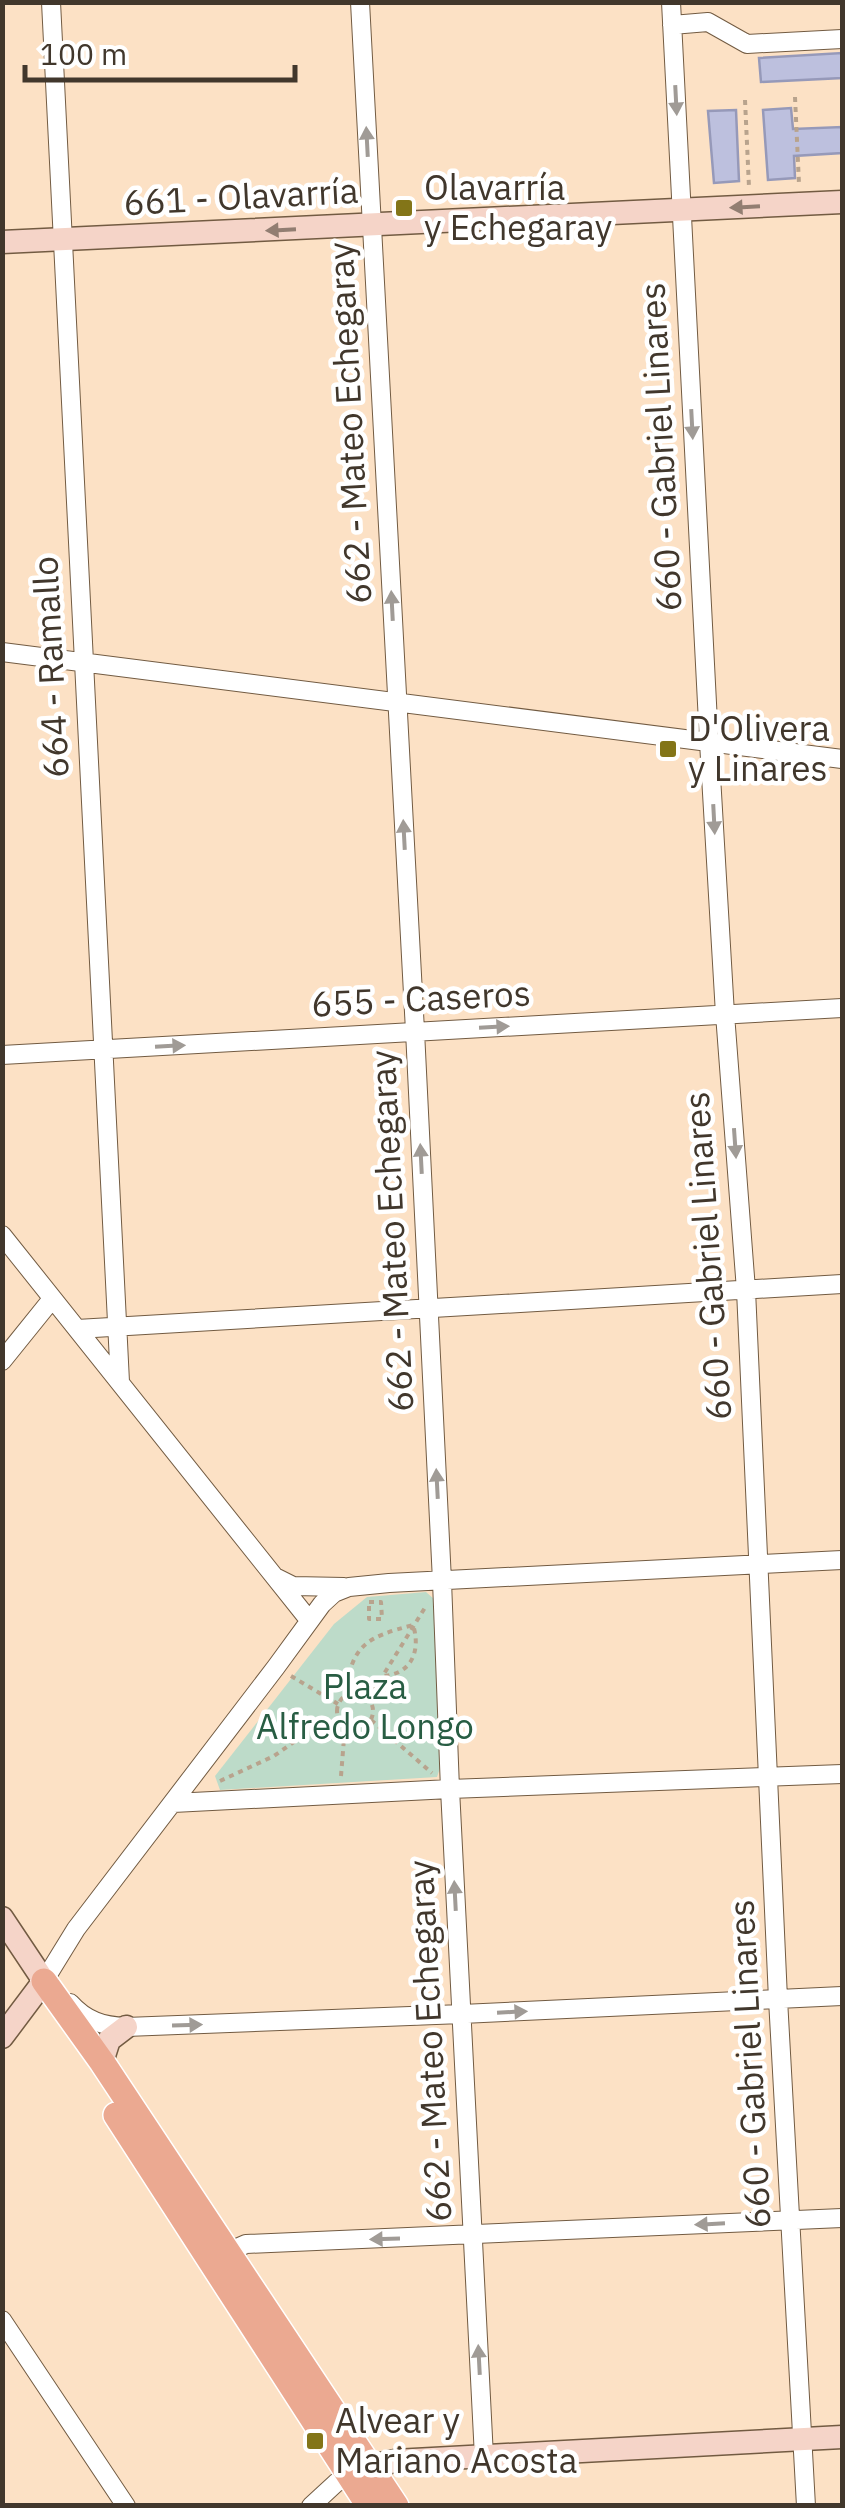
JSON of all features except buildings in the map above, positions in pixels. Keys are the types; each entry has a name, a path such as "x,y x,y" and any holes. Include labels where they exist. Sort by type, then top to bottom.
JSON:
{"main road":[{"path":"44,1981 102,2062 219,2256"},
{"path":"44,1981 52,2011 70,2044 219,2256 359,2470 396,2506"},
{"path":"359,2470 370,2506"}],"street":[{"name":"664 - Ramallo","path":"50,2 120,1382"},
{"name":"662 - Mateo Echegaray","path":"360,2 415,1031 484,2457"},
{"name":"660 - Gabriel Linares","path":"671,2 709,742 746,1290 806,2506"},
{"path":"672,25 708,22 747,44 842,39"},
{"name":"661 - Olavarría","path":"2,242 842,202"},
{"path":"2,652 842,759"},
{"name":"655 - Caseros","path":"2,1055 842,1008"},
{"path":"2,1236 309,1620"},
{"path":"78,1329 842,1284"},
{"path":"2,1361 52,1299"},
{"path":"276,1578 293,1586 349,1586 842,1560"},
{"path":"2,2037 76,1930 309,1620 334,1593 349,1586"},
{"path":"173,1803 842,1774"},
{"path":"2,1918 44,1981 87,2019 111,2026 842,1996"},
{"path":"102,2062 109,2040 126,2027"},
{"path":"219,2256 246,2244 842,2218"},
{"path":"2,2320 126,2506"},
{"path":"311,2506 336,2483 359,2470 396,2461 842,2437"}],"path":[{"path":"795,98 800,204"},
{"path":"745,100 750,206"},
{"path":"368,1698 442,1581"},
{"path":"382,1676 410,1665 417,1648 414,1625"},
{"path":"340,1794 343,1724 337,1710 346,1694 357,1652 376,1636 414,1625"},
{"path":"276,1668 338,1704"},
{"path":"207,1788 274,1756 308,1732 343,1724 363,1728 371,1720 374,1708 358,1692 346,1694"},
{"path":"371,1720 450,1788"}],"green space":[{"name":"Plaza Alfredo Longo","path":"426,1592 434,1599 441,1765 437,1777 220,1790 215,1776 334,1624 367,1597"}],"place":[{"name":"Olavarría y Echegaray","path":"404,208"},
{"name":"D'Olivera y Linares","path":"668,749"},
{"name":"Alvear y Mariano Acosta","path":"315,2441"}]}
